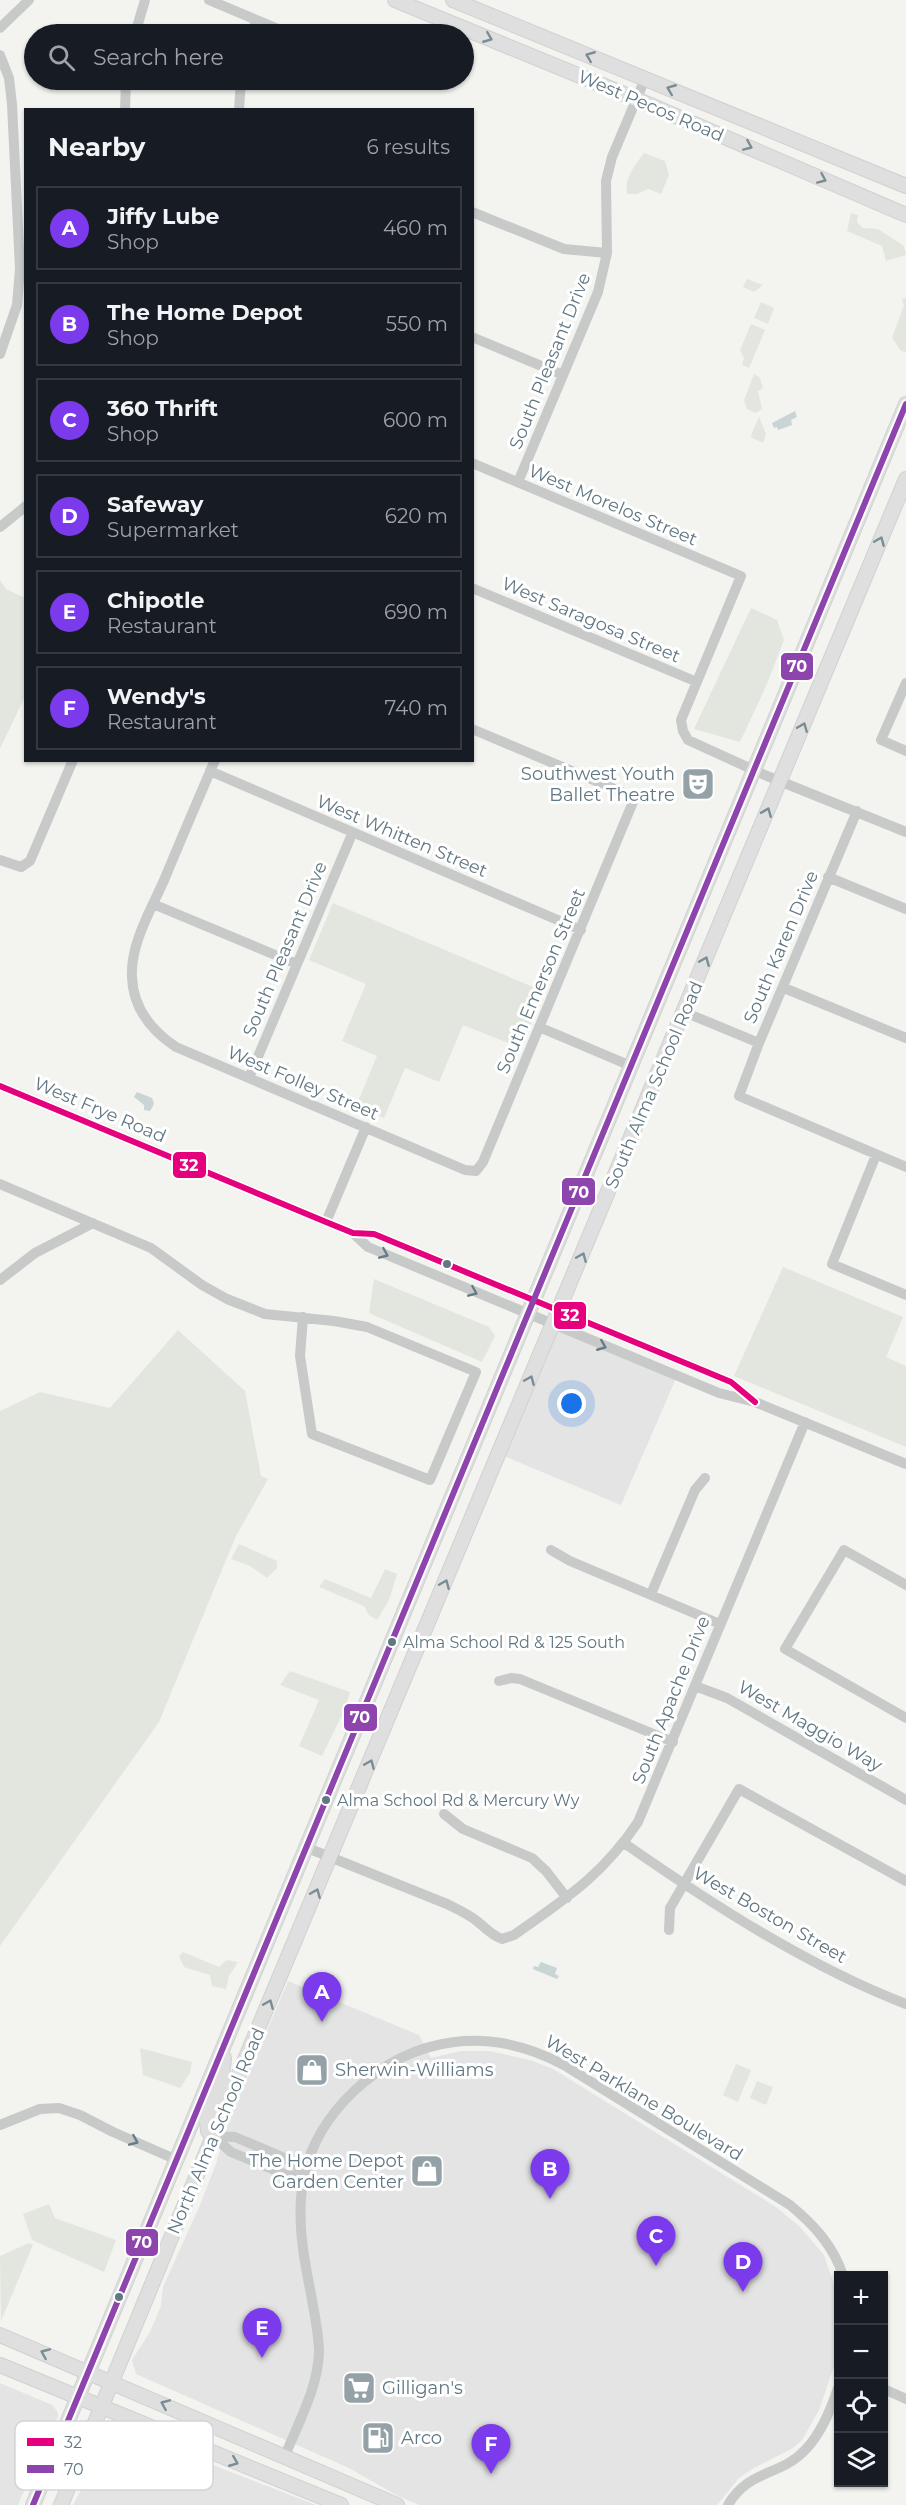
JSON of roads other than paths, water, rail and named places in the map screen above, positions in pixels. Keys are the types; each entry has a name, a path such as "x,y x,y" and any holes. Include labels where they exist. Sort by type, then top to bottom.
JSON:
{"main road":[{"name":"West Pecos Road","path":"395,0 453,24"},
{"name":"West Pecos Road","path":"458,1 906,186"},
{"name":"West Pecos Road","path":"474,32 906,215"},
{"name":"South Alma School Road","path":"305,1846 906,404"},
{"name":"South Alma School Road","path":"331,1857 906,479"},
{"name":"North Alma School Road","path":"69,2421 305,1846"},
{"name":"North Alma School Road","path":"97,2421 213,2136 331,1857"},
{"path":"213,2136 208,2131 207,2121 221,2083 225,2044"},
{"path":"0,2335 204,2421"},
{"path":"0,2365 134,2421"},
{"path":"213,2425 397,2505"},
{"path":"213,2453 341,2505"},
{"name":"North Alma School Road","path":"33,2505 39,2490"},
{"name":"North Alma School Road","path":"61,2505 67,2490"}],"street":[{"path":"0,28 29,0"},
{"path":"138,24 145,0"},
{"path":"209,0 266,24"},
{"path":"255,24 256,20"},
{"path":"0,56 9,78 12,104 23,269 17,305 0,354"},
{"name":"South Pleasant Drive","path":"518,482 598,292 607,253 606,181 612,157 645,79"},
{"path":"125,108 126,90"},
{"path":"239,108 240,90"},
{"path":"474,213 564,249 607,253"},
{"path":"474,338 563,375"},
{"name":"West Morelos Street","path":"474,464 741,576 697,682"},
{"path":"0,526 24,508"},
{"path":"14,517 24,521"},
{"name":"West Saragosa Street","path":"474,589 697,682"},
{"path":"697,682 681,720 688,740 780,781 906,832"},
{"path":"906,683 881,740 906,751"},
{"name":"South Emerson Street","path":"474,730 622,792 633,802 483,1162 476,1171"},
{"path":"0,861 21,867 30,861 72,762"},
{"path":"214,762 153,904 297,964"},
{"name":"West Whitten Street","path":"210,771 352,834 581,930"},
{"name":"South Karen Drive","path":"857,811 739,1096 876,1155"},
{"name":"South Pleasant Drive","path":"249,1078 352,834"},
{"path":"828,877 906,909"},
{"name":"West Folley Street","path":"153,904 134,958 132,975 136,1000 160,1037 176,1047 465,1170 476,1171"},
{"path":"784,988 906,1038"},
{"path":"684,1012 759,1043"},
{"path":"539,1027 631,1066"},
{"name":"West Frye Road","path":"0,1086 353,1233 374,1234 731,1382 755,1401"},
{"path":"326,1222 366,1127"},
{"path":"906,1167 876,1155 832,1264 906,1295"},
{"path":"0,1184 151,1248 202,1285 226,1299 265,1314 303,1317 367,1327 476,1372 430,1480 312,1434 300,1356 303,1317"},
{"path":"0,1280 35,1253 93,1224"},
{"name":"West Frye Road","path":"353,1233 368,1248 552,1326 719,1393 755,1401 906,1464"},
{"name":"South Apache Drive","path":"331,1857 447,1904 468,1915 489,1933 502,1940 513,1935 585,1884 624,1843 638,1822 805,1422"},
{"path":"651,1594 695,1490 705,1478"},
{"path":"551,1550 570,1561 720,1624"},
{"path":"906,1585 844,1550 785,1648 906,1718"},
{"path":"499,1681 511,1678 520,1679 672,1742"},
{"name":"West Maggio Way","path":"695,1686 737,1703 906,1800"},
{"path":"669,1930 670,1908 739,1789 906,1881"},
{"path":"444,1814 463,1829 532,1858 546,1871 567,1898"},
{"name":"West Boston Street","path":"624,1843 682,1884 788,1946 873,1991 906,2004"},
{"path":"305,1846 331,1857"},
{"name":"West Parklane Boulevard","path":"285,2456 313,2387 319,2353 303,2252 300,2206 304,2174 316,2141 342,2103 369,2078 400,2057 465,2040 512,2045 548,2056 790,2205 824,2239 840,2271"},
{"path":"0,2125 40,2109 59,2108 80,2115 177,2160"},
{"path":"213,2136 231,2152 289,2176 304,2174"},
{"path":"888,2391 906,2399"},
{"path":"728,2505 737,2490 753,2479 784,2465 806,2450 823,2427 834,2398"}],"place":[{"name":"Southwest Youth Ballet Theatre","path":"698,784"},
{"name":"Alma School Rd & 125 South","path":"392,1642"},
{"name":"Alma School Rd & Mercury Wy","path":"326,1800"},
{"name":"Jiffy Lube","path":"322,2022"},
{"name":"Sherwin-Williams","path":"312,2070"},
{"name":"The Home Depot Garden Center","path":"427,2171"},
{"name":"The Home Depot","path":"550,2199"},
{"name":"360 Thrift","path":"656,2266"},
{"name":"Safeway","path":"743,2292"},
{"name":"Chipotle","path":"262,2358"},
{"name":"Gilligan's","path":"359,2388"},
{"name":"Arco","path":"378,2438"},
{"name":"Wendy's","path":"491,2474"}]}
